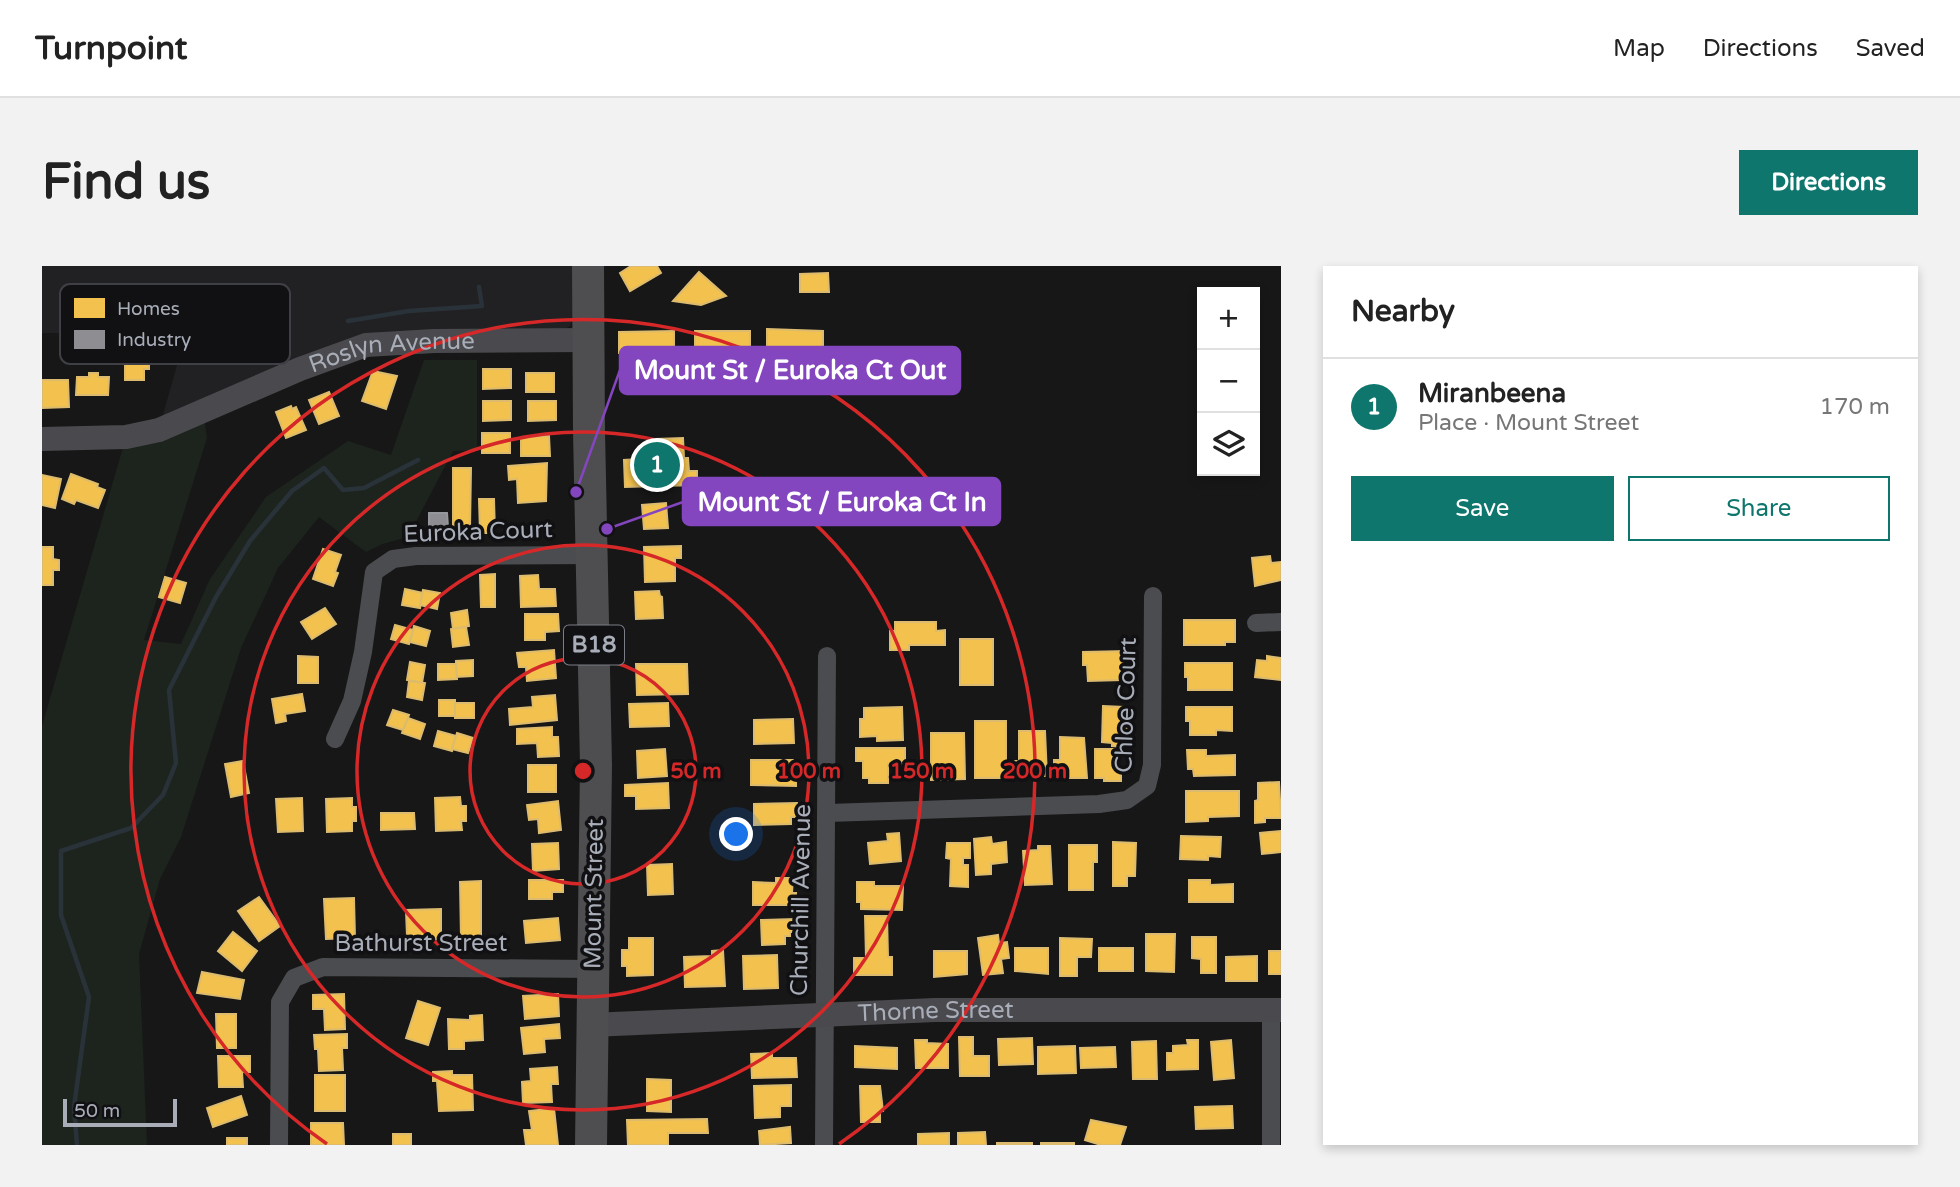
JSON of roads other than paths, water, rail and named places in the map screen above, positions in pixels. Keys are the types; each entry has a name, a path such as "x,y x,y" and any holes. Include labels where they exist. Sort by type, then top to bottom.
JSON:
{"highway":[{"name":"Mount Street","path":"588,266 596,765 590,1145"}],"street":[{"name":"Roslyn Avenue","path":"42,439 126,437 159,430 300,369 366,345 434,341 588,340"},
{"name":"Euroka Court","path":"335,739 355,689 374,572 393,559 416,556 592,555"},
{"name":"Chloe Court","path":"828,813 1099,804 1127,800 1147,786 1152,765 1153,597"},
{"path":"1256,623 1281,622"},
{"name":"Churchill Avenue","path":"824,1145 827,656"},
{"name":"Bathurst Street","path":"279,1145 280,1002 294,978 323,967 594,969"},
{"name":"Thorne Street","path":"591,1025 935,1010 1276,1010"},
{"path":"1270,1145 1276,1010"}],"waterway":[{"path":"348,321 409,311 482,306 479,287"},
{"path":"77,1145 74,1107 89,997 61,915 61,851 131,828 163,795 176,763 169,690 216,597 250,541 292,491 324,468 343,490 364,488 418,460"}],"place":[{"name":"Miranbeena","path":"657,465"},
{"name":"Mount St / Euroka Ct Out","path":"576,492"},
{"name":"Mount St / Euroka Ct In","path":"607,529"}]}
